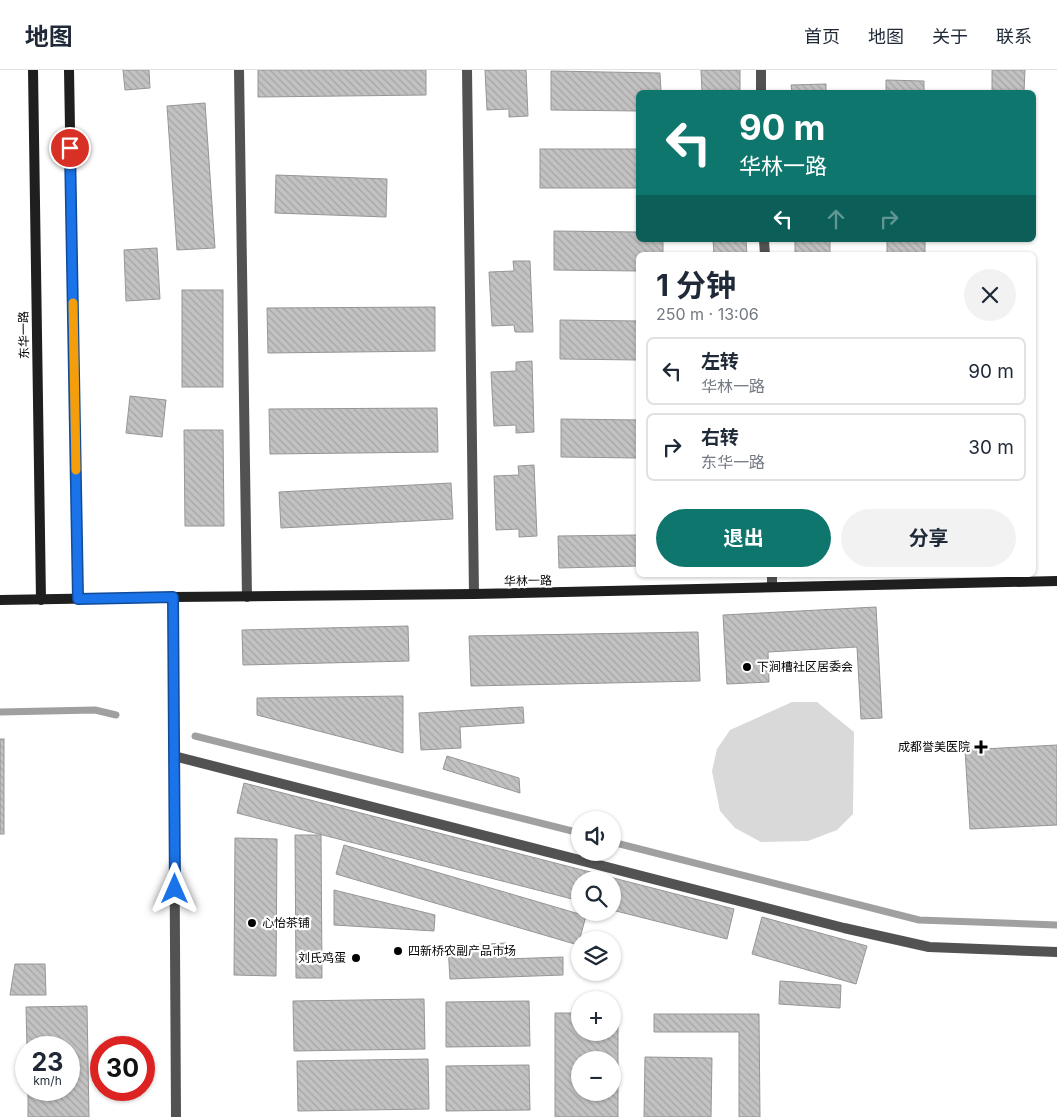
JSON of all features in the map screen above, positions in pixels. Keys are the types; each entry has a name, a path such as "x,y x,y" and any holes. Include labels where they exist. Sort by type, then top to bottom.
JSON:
{"street":[{"name":"东华一路","path":"33,70 41,600"},
{"path":"69,70 78,599"},
{"path":"239,70 247,597"},
{"path":"467,70 474,594"},
{"path":"761,70 761,90"},
{"path":"772,577 772,587"},
{"name":"华林一路","path":"0,600 474,594 1057,581"},
{"path":"173,597 176,1117"},
{"path":"174,756 825,923 929,947 1057,952"}],"shaded area":[{"path":"792,702 817,702 854,732 853,814 837,830 808,841 761,842 735,828 720,811 712,771 717,749 730,730"}],"building":[{"path":"123,70 149,70 150,88 125,90"},
{"path":"258,70 426,70 426,95 258,97"},
{"path":"485,70 526,70 528,116 509,117 509,109 487,110"},
{"path":"701,70 740,70 740,90 702,90"},
{"path":"992,70 1025,70 1024,90 992,90"},
{"path":"551,71 660,73 661,90 636,90 636,111 551,110"},
{"path":"886,80 924,81 924,90 886,90"},
{"path":"826,84 826,90 792,90 791,85"},
{"path":"205,103 215,248 177,250 167,106"},
{"path":"540,149 636,149 636,188 540,188"},
{"path":"276,175 387,179 386,217 275,213"},
{"path":"554,231 636,232 636,242 663,242 663,252 636,252 636,271 554,270"},
{"path":"713,242 746,242 747,252 714,252"},
{"path":"795,242 830,242 830,252 795,252"},
{"path":"887,242 925,242 925,252 887,252"},
{"path":"157,248 160,299 126,301 124,250"},
{"path":"513,261 530,261 533,332 515,332 514,325 492,326 489,272 514,271"},
{"path":"182,290 223,290 223,387 182,387"},
{"path":"435,307 435,351 268,353 267,308"},
{"path":"560,320 636,321 636,360 560,359"},
{"path":"532,361 534,432 516,433 516,425 494,426 491,372 516,371 516,362"},
{"path":"130,396 166,400 162,437 126,433"},
{"path":"437,408 438,452 270,454 269,409"},
{"path":"561,419 636,420 636,458 561,457"},
{"path":"184,430 223,430 224,526 185,526"},
{"path":"534,465 537,536 519,537 519,529 496,530 494,476 519,475 518,466"},
{"path":"451,483 453,519 281,528 279,492"},
{"path":"636,535 636,566 559,568 558,536"},
{"name":"下涧槽社区居委会","path":"876,607 882,718 861,719 857,647 768,652 769,682 727,684 723,615"},
{"path":"408,626 409,661 243,665 242,630"},
{"path":"698,632 700,681 471,686 469,636"},
{"path":"403,696 403,753 257,715 257,698"},
{"path":"523,707 524,723 460,727 461,748 421,750 419,713"},
{"path":"0,739 4,739 4,834 0,834"},
{"name":"成都誉美医院","path":"1057,745 1057,825 970,829 965,750"},
{"path":"447,756 519,778 520,793 443,769"},
{"path":"244,783 586,871 571,871 571,899 237,813"},
{"path":"295,835 321,835 322,978 296,978"},
{"path":"235,838 277,839 276,976 234,975"},
{"path":"344,845 571,912 571,921 585,921 582,931 571,931 571,943 336,874"},
{"path":"621,880 734,909 727,939 621,912"},
{"path":"334,890 435,915 434,931 334,925"},
{"path":"762,917 867,946 856,984 752,954"},
{"path":"506,943 506,959 563,957 563,975 450,979 448,946"},
{"path":"15,964 45,964 46,995 10,995"},
{"path":"780,981 841,985 840,1008 779,1004"},
{"path":"424,999 425,1049 294,1051 293,1001"},
{"path":"529,1001 530,1046 446,1047 446,1002"},
{"path":"87,1006 89,1117 28,1117 28,1101 80,1101 80,1036 27,1036 26,1007"},
{"path":"555,1013 571,1013 571,1041 618,1041 618,1051 571,1051 571,1101 618,1101 618,1117 555,1117"},
{"path":"654,1014 759,1014 760,1117 739,1117 739,1032 654,1032"},
{"path":"645,1057 712,1058 711,1117 644,1117"},
{"path":"428,1059 429,1109 298,1111 297,1061"},
{"path":"529,1065 530,1110 446,1111 446,1066"}],"waterway":[{"path":"0,712 95,710 116,715"},
{"path":"195,736 571,831"},
{"path":"621,844 919,920 1057,925"}],"slow traffic":[{"path":"73,303 76,470"}],"place":[{"name":"下涧槽社区居委会","path":"747,667"},
{"name":"成都誉美医院","path":"981,747"},
{"name":"心怡茶铺","path":"252,923"},
{"name":"四新桥农副产品市场","path":"398,951"},
{"name":"刘氏鸡蛋","path":"356,958"}],"route":[{"path":"70,148 78,599 173,597 175,889"}]}
